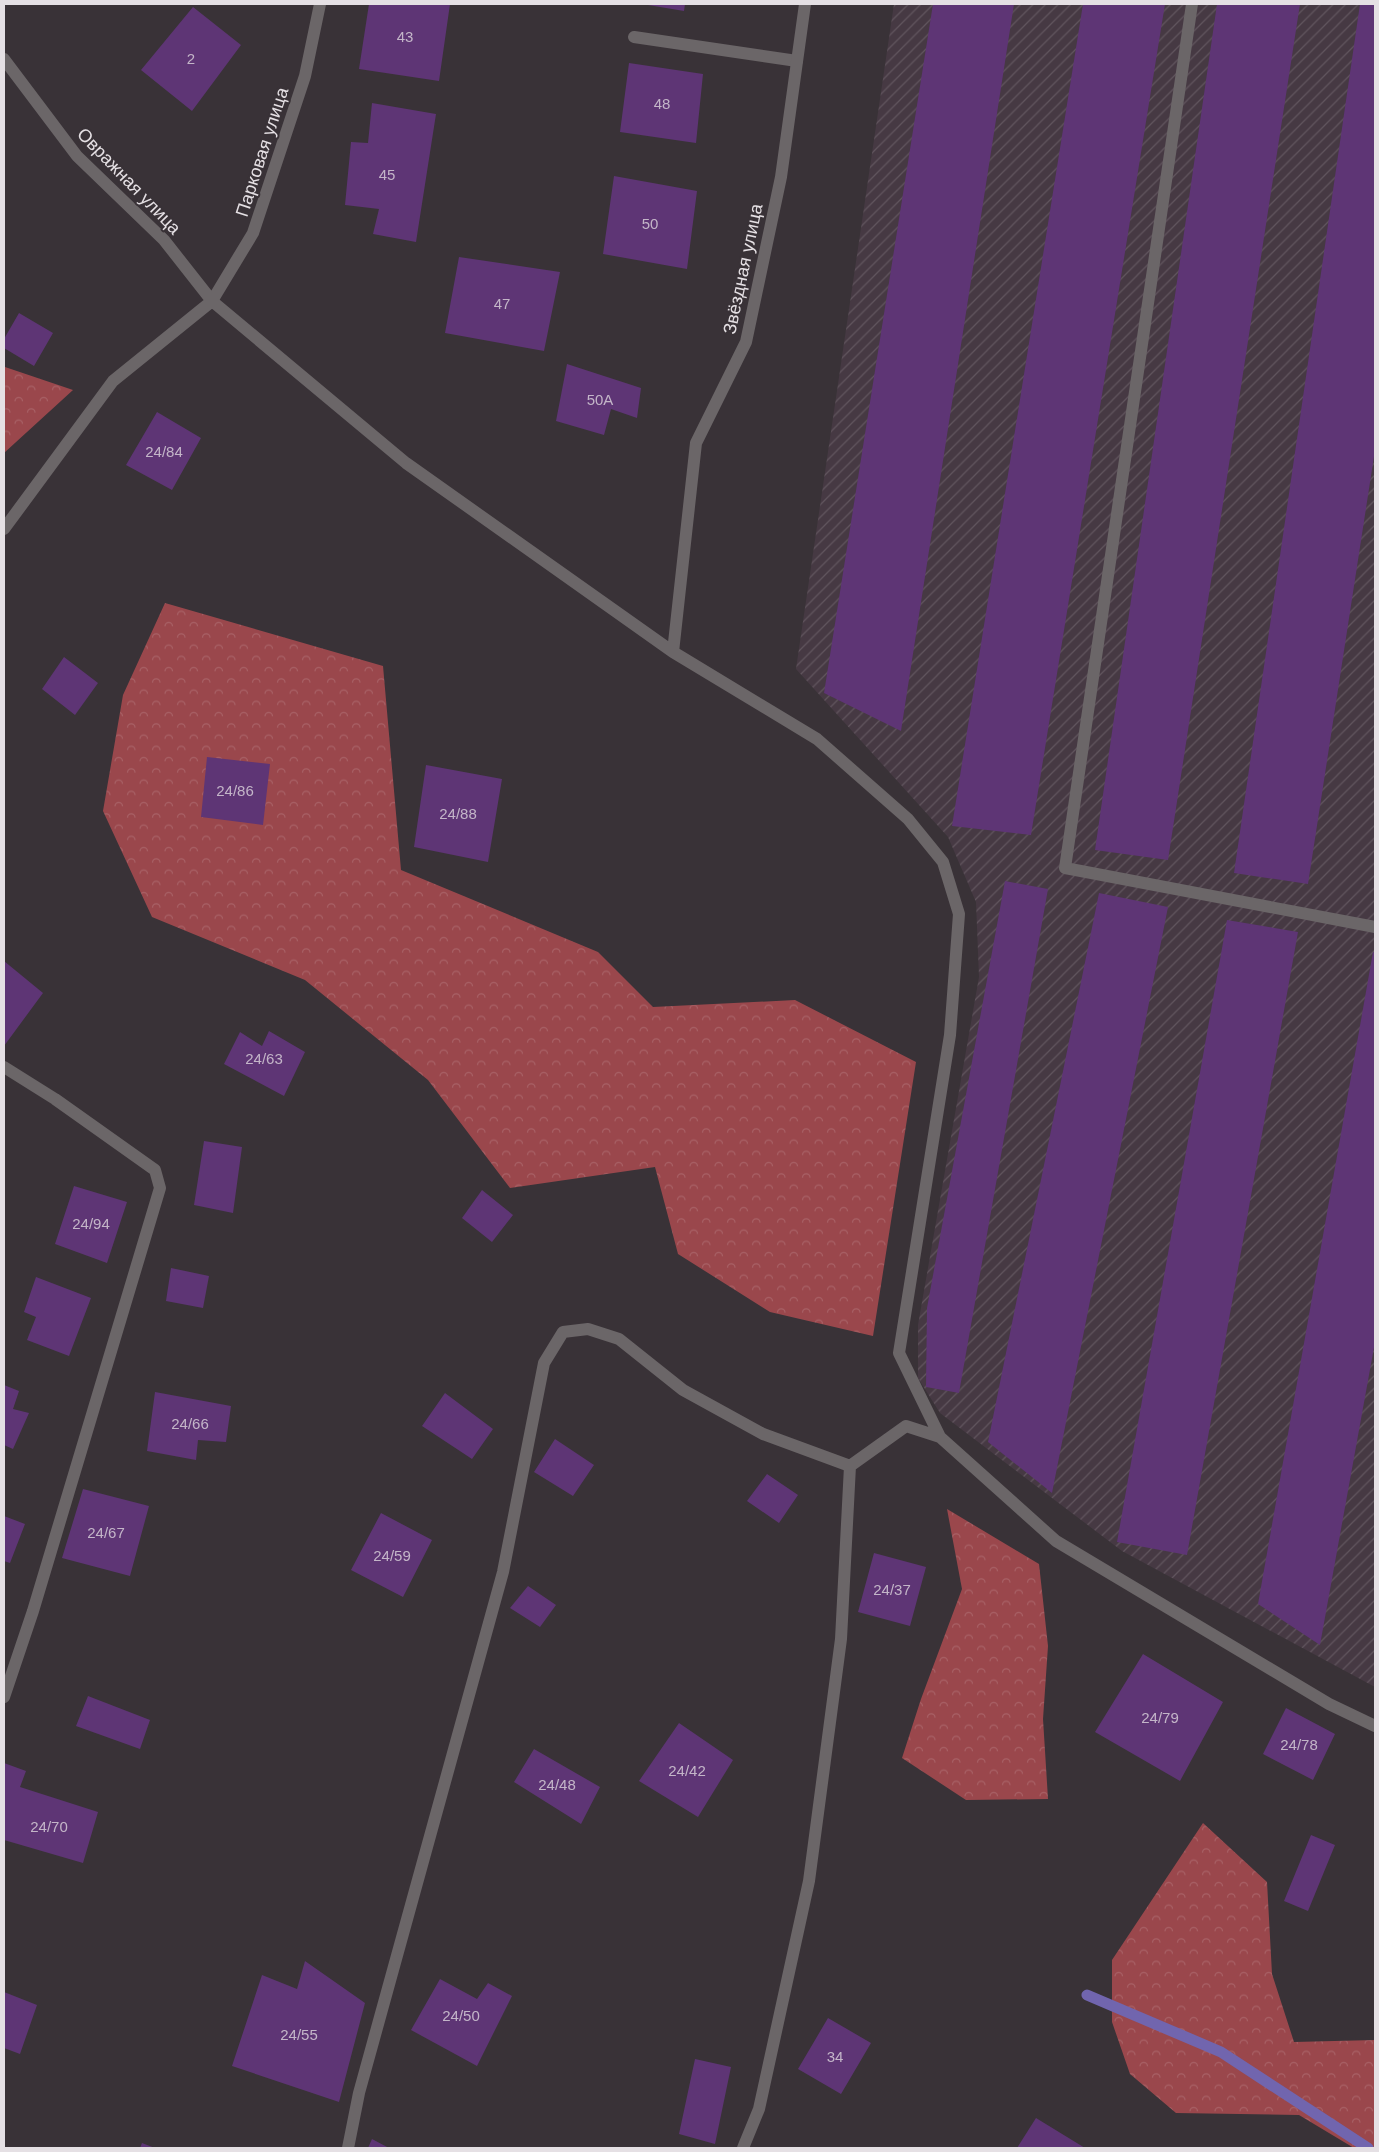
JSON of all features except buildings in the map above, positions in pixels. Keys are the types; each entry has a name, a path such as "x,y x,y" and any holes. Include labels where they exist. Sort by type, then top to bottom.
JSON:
{"street":[{"name":"Парковая улица","path":"4,529 113,381 212,301 253,233 305,76 320,4"},
{"name":"Звёздная улица","path":"673,652 696,443 746,342 780,177 805,4"},
{"path":"1192,4 1065,868 1375,927"},
{"path":"634,37 797,61"},
{"name":"Овражная улица","path":"4,59 77,156 164,240 212,301 406,463 673,652 817,739 908,819 943,862 958,914 950,1035 899,1354 940,1437"},
{"path":"4,1067 55,1099 155,1170 160,1188 33,1611 4,1696"},
{"path":"348,2148 359,2093 503,1572 544,1363 562,1332 588,1329 619,1339 683,1390 763,1434 850,1466"},
{"path":"850,1466 906,1426 940,1437 1056,1540 1329,1704 1375,1726"},
{"path":"743,2148 759,2109 809,1881 842,1640 850,1466"}],"shaded area":[{"path":"894,4 1375,4 1375,1687 1122,1551 940,1413 918,1378 918,1325 979,977 976,902 948,837 796,669"}],"green space":[{"path":"4,364 5,367 73,390 4,453"},
{"path":"165,603 383,666 401,870 598,952 653,1007 795,1000 916,1062 873,1336 770,1312 678,1254 655,1167 510,1188 428,1080 305,980 152,917 103,811 123,695"},
{"path":"947,1509 1039,1564 1048,1646 1043,1719 1048,1799 966,1800 902,1758 921,1699 962,1589"},
{"path":"1203,1823 1267,1882 1272,1974 1294,2042 1375,2040 1375,2148 1354,2148 1299,2115 1176,2113 1130,2074 1112,2022 1112,1960"}],"waterway":[{"path":"1087,1995 1221,2052 1368,2148"}]}
